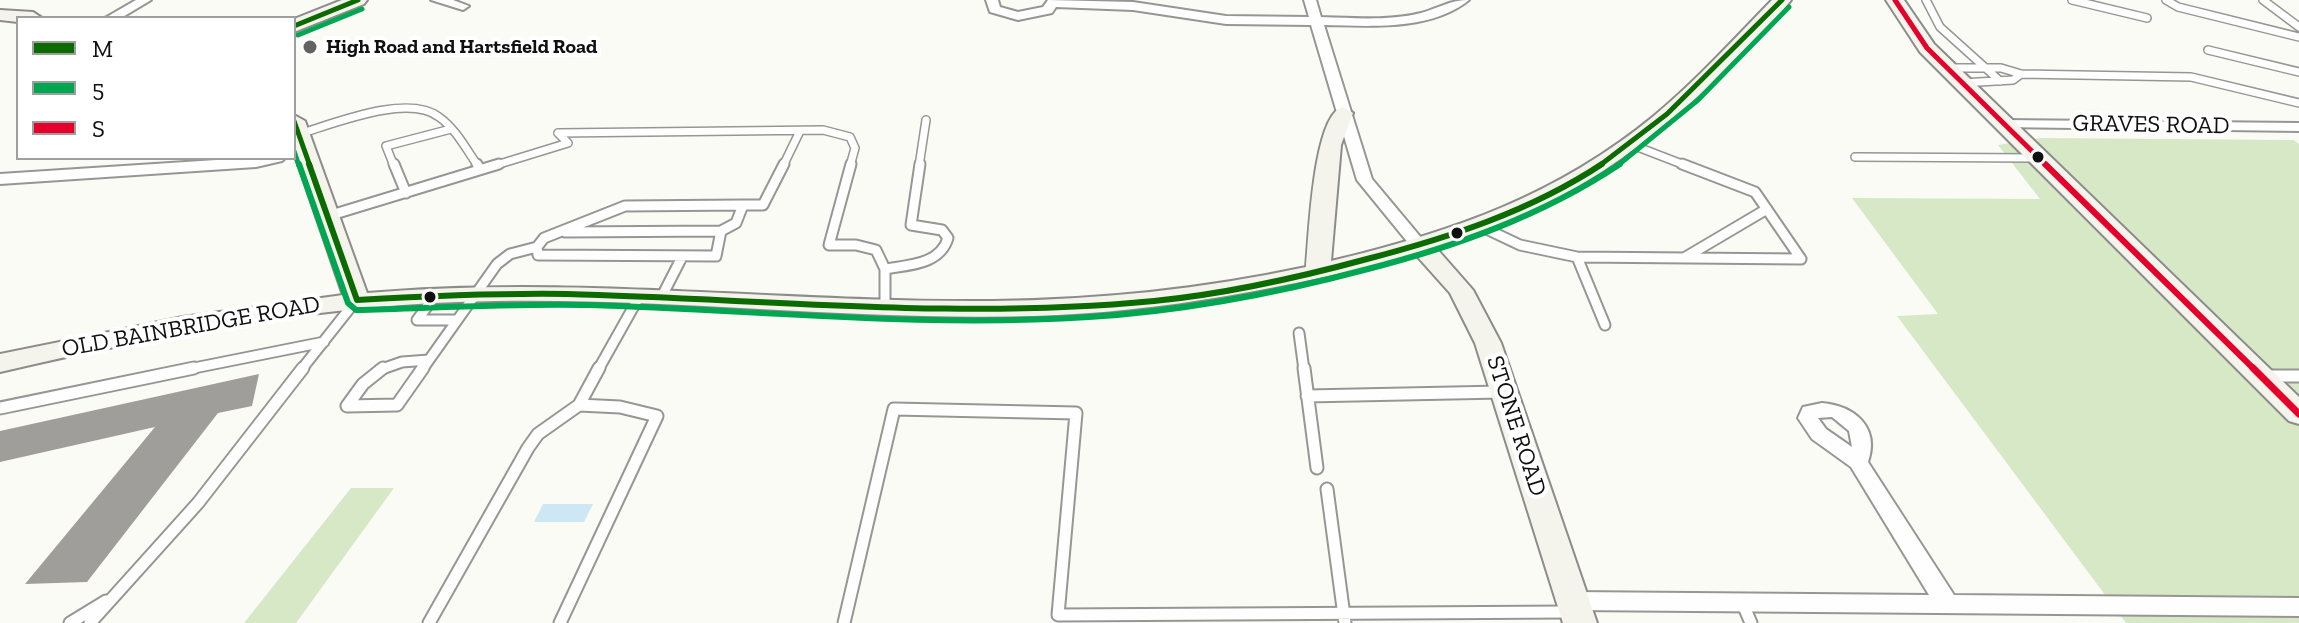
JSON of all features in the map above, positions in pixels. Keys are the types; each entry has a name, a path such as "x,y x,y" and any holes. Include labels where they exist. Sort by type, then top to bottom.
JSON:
{"main road":[{"path":"296,25 358,0"},
{"name":"OLD BAINBRIDGE ROAD","path":"0,363 181,325 357,300 476,294 994,309 1154,301 1228,291 1420,246 1480,226 1551,193 1630,144 1685,98 1782,0"},
{"path":"1895,0 1916,36 1955,76 2299,414"},
{"path":"1318,272 1330,145 1343,113"},
{"path":"298,140 357,300"},
{"name":"STONE ROAD","path":"1420,246 1455,280 1475,310 1577,612"}],"street":[{"path":"115,16 145,0"},
{"path":"437,0 463,6"},
{"path":"992,0 994,9 1018,16 1039,14 1054,2 1133,6 1226,20 1316,22 1407,19 1463,0"},
{"path":"1310,0 1365,180 1420,246"},
{"name":"GRAVES ROAD","path":"2004,124 2299,127"},
{"path":"0,179 266,160"},
{"path":"1858,462 1947,604"},
{"path":"1577,612 1746,613 1947,604 2299,607"}],"lane":[{"path":"1926,0 1940,27 2000,81"},
{"path":"2072,0 2147,18"},
{"path":"2166,0 2178,7 2299,37"},
{"path":"2263,0 2299,27"},
{"path":"2208,50 2299,72"},
{"path":"1955,76 1986,68 2001,68 2021,74 2191,77 2299,103"},
{"path":"1955,76 2000,81 2013,80 2021,74"},
{"path":"298,140 416,108 430,111 451,129 480,169"},
{"path":"885,269 923,262 941,254 947,247 948,238 942,230 911,225 926,120"},
{"path":"406,193 386,146 451,129"},
{"path":"429,360 403,359 376,370 363,382 347,406 397,405 429,360 457,320 497,264 510,254 537,247 544,238 625,206 763,205 800,131"},
{"path":"328,216 568,143 558,133 839,132 850,137 855,148 829,245 856,245 876,250 885,269 885,308"},
{"path":"1480,226 1520,245 1577,257 1801,259 1755,192 1630,144"},
{"path":"1855,157 2039,158"},
{"path":"557,232 721,231 736,223 743,205"},
{"path":"1684,258 1767,209"},
{"path":"537,247 538,255 548,257 716,256 721,231"},
{"path":"429,623 528,448 538,434 579,405 650,297 682,257"},
{"path":"1577,257 1605,325"},
{"path":"435,296 417,320 457,320"},
{"path":"90,623 198,503 357,300"},
{"path":"1299,333 1317,468"},
{"path":"0,408 324,342"},
{"path":"2260,376 2299,376"},
{"path":"1307,396 1505,392"},
{"path":"560,623 657,416 620,407 579,405"},
{"path":"844,623 894,409 1076,413 1058,615 1344,618 1577,612"},
{"path":"1327,489 1344,618"},
{"path":"70,623 116,595"}],"green space":[{"path":"2040,138 2294,140 2299,144 2299,623 2126,623 1897,316 1938,314 1852,198 2040,199 1998,145"},
{"path":"351,488 394,488 296,623 244,623"}],"water":[{"path":"543,504 593,504 584,522 534,522"}],"building":[{"path":"259,374 252,406 218,413 87,582 25,584 155,427 0,462 0,431"}],"transit line":[{"name":"M","path":"296,25 358,0"},
{"name":"M","path":"296,127 357,300 563,294 944,310 1085,307 1179,298 1301,276 1443,238 1533,202 1590,172 1643,134 1691,92 1782,0"},
{"name":"S","path":"1895,0 1927,48 2299,414"},
{"name":"5","path":"296,157 348,303 356,310 563,304 947,320 1018,320 1159,311 1257,295 1385,265 1478,236 1538,211 1596,180 1674,122 1789,7"},
{"name":"5","path":"298,35 362,9"}],"place":[{"name":"High Road and Hartsfield Road","path":"310,47"}]}
